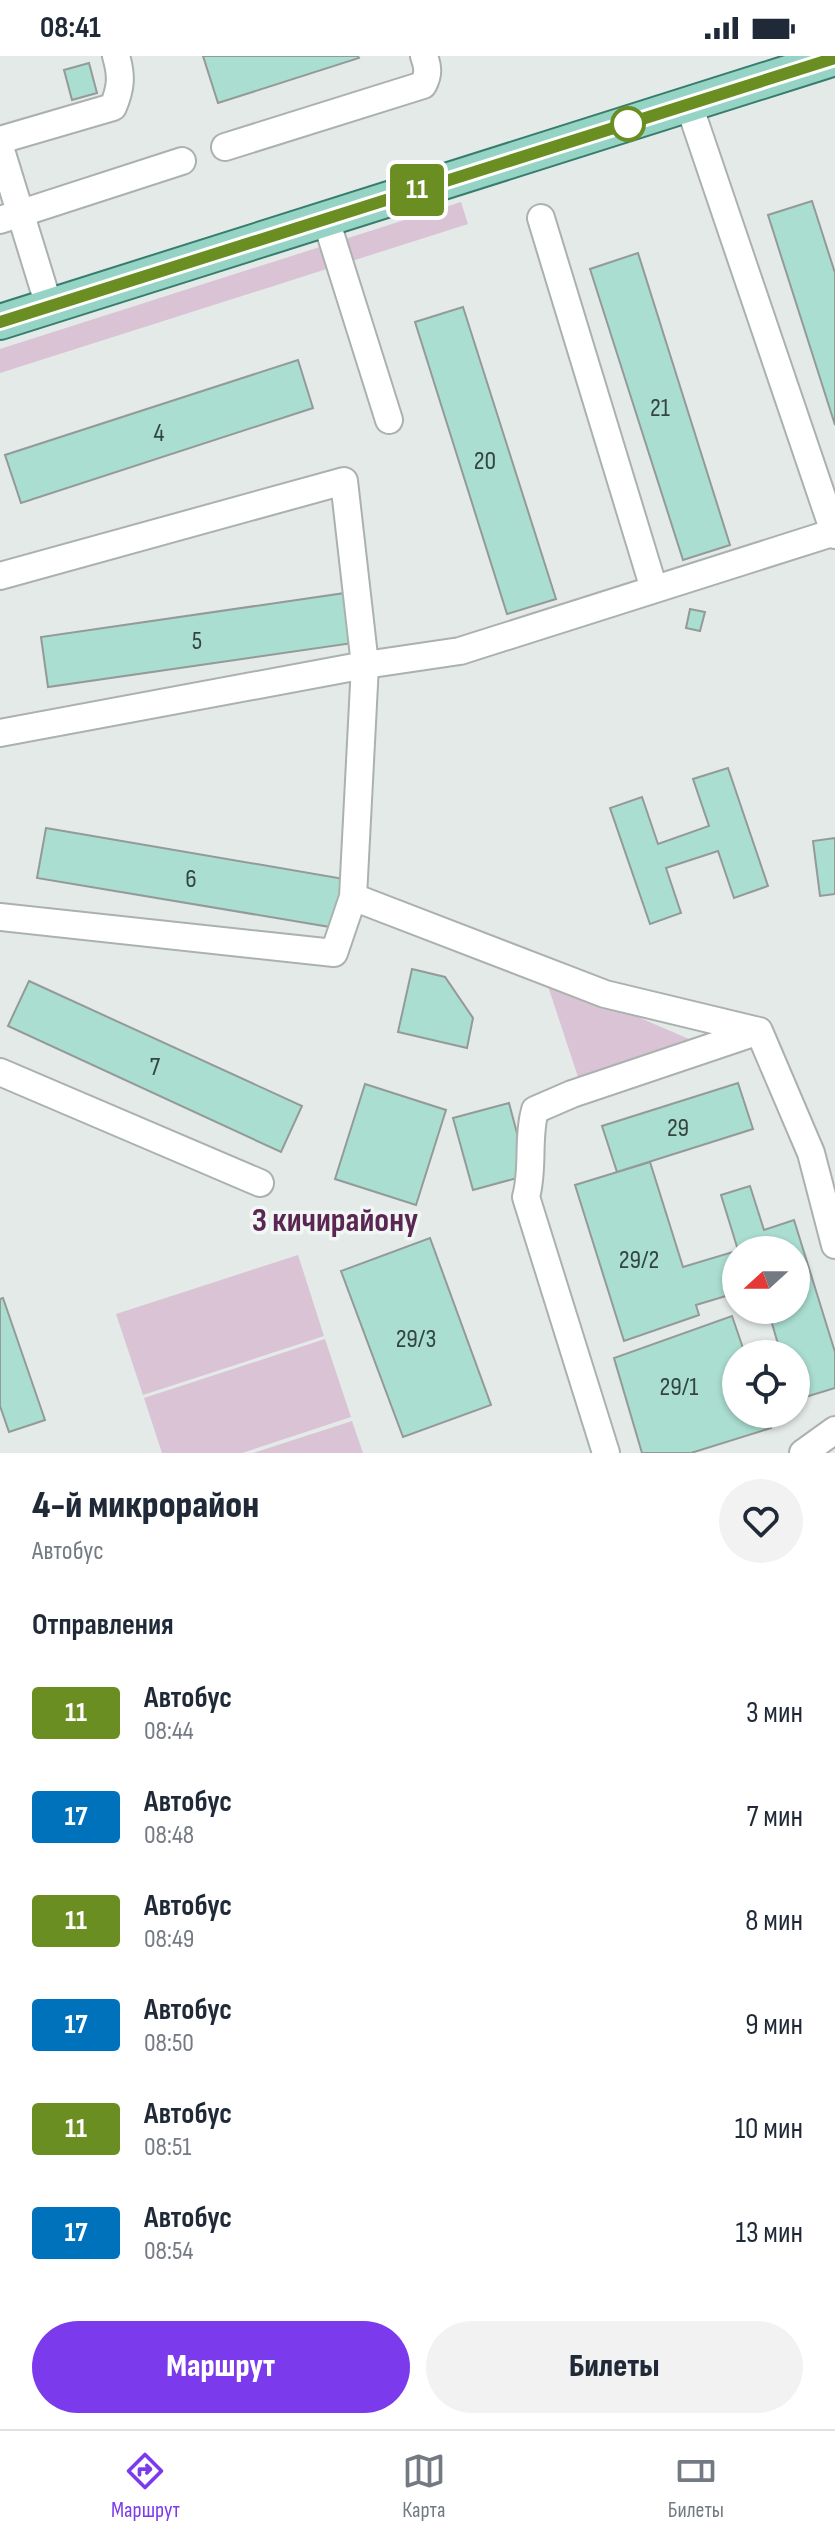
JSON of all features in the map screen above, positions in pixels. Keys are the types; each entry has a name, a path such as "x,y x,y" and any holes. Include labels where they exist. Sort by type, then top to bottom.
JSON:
{"main road":[{"path":"0,322 835,58"}],"lane":[{"path":"0,140 113,107 122,75 116,56"},
{"path":"225,147 423,85 428,67 424,56"},
{"path":"0,733 365,665 460,651 835,533 689,105"},
{"path":"0,147 10,217 49,306"},
{"path":"10,217 182,161"},
{"path":"541,218 654,589"},
{"path":"326,220 389,420"},
{"path":"0,576 344,481 365,665 353,897 334,953 0,917"},
{"path":"353,897 605,994 759,1031"},
{"path":"759,1031 811,1153 835,1245"},
{"path":"606,1453 526,1197 531,1180 535,1110 572,1094 759,1031"},
{"path":"0,1072 260,1183"},
{"path":"811,1153 835,1166"},
{"path":"803,1453 835,1430"}],"shaded area":[{"path":"461,202 468,224 0,373 0,349"},
{"path":"545,977 696,1042 580,1083"},
{"path":"298,1255 324,1336 143,1395 116,1314"},
{"path":"325,1339 351,1417 242,1453 162,1453 144,1398"},
{"path":"352,1421 363,1453 253,1453"}],"building":[{"path":"203,56 358,56 359,58 218,103"},
{"path":"89,63 97,93 72,100 64,70"},
{"path":"812,201 835,273 835,425 768,215"},
{"path":"638,253 730,545 683,560 590,269"},
{"path":"463,307 556,599 507,614 415,322"},
{"path":"298,360 313,408 21,503 5,455"},
{"path":"345,593 353,643 48,687 41,637"},
{"path":"690,609 705,612 700,631 686,628"},
{"path":"728,768 768,886 734,898 718,851 666,868 681,913 650,924 610,808 642,797 658,844 709,826 693,779"},
{"path":"46,828 344,879 336,928 37,878"},
{"path":"835,838 835,894 820,896 813,841"},
{"path":"412,969 445,977 473,1018 467,1048 398,1032"},
{"path":"29,981 302,1106 281,1152 8,1026"},
{"path":"738,1083 753,1129 617,1172 602,1126"},
{"path":"365,1084 446,1110 416,1205 335,1179"},
{"path":"509,1103 528,1175 473,1190 453,1118"},
{"path":"650,1162 683,1267 722,1255 722,1297 696,1305 699,1315 624,1341 575,1185"},
{"path":"750,1186 764,1230 794,1220 799,1236 734,1236 721,1195"},
{"path":"430,1238 491,1405 403,1437 341,1271"},
{"path":"810,1272 835,1352 835,1388 810,1396 810,1340 777,1340 772,1324 810,1324"},
{"path":"3,1298 45,1420 9,1432 0,1406 0,1299"},
{"path":"722,1320 722,1324 735,1324 740,1340 722,1340 722,1428 771,1428 691,1453 642,1453 614,1358"}],"bus line":[{"name":"11","path":"0,322 835,58"}],"district":[{"name":"3 кичирайону","path":"335,1219"}]}
